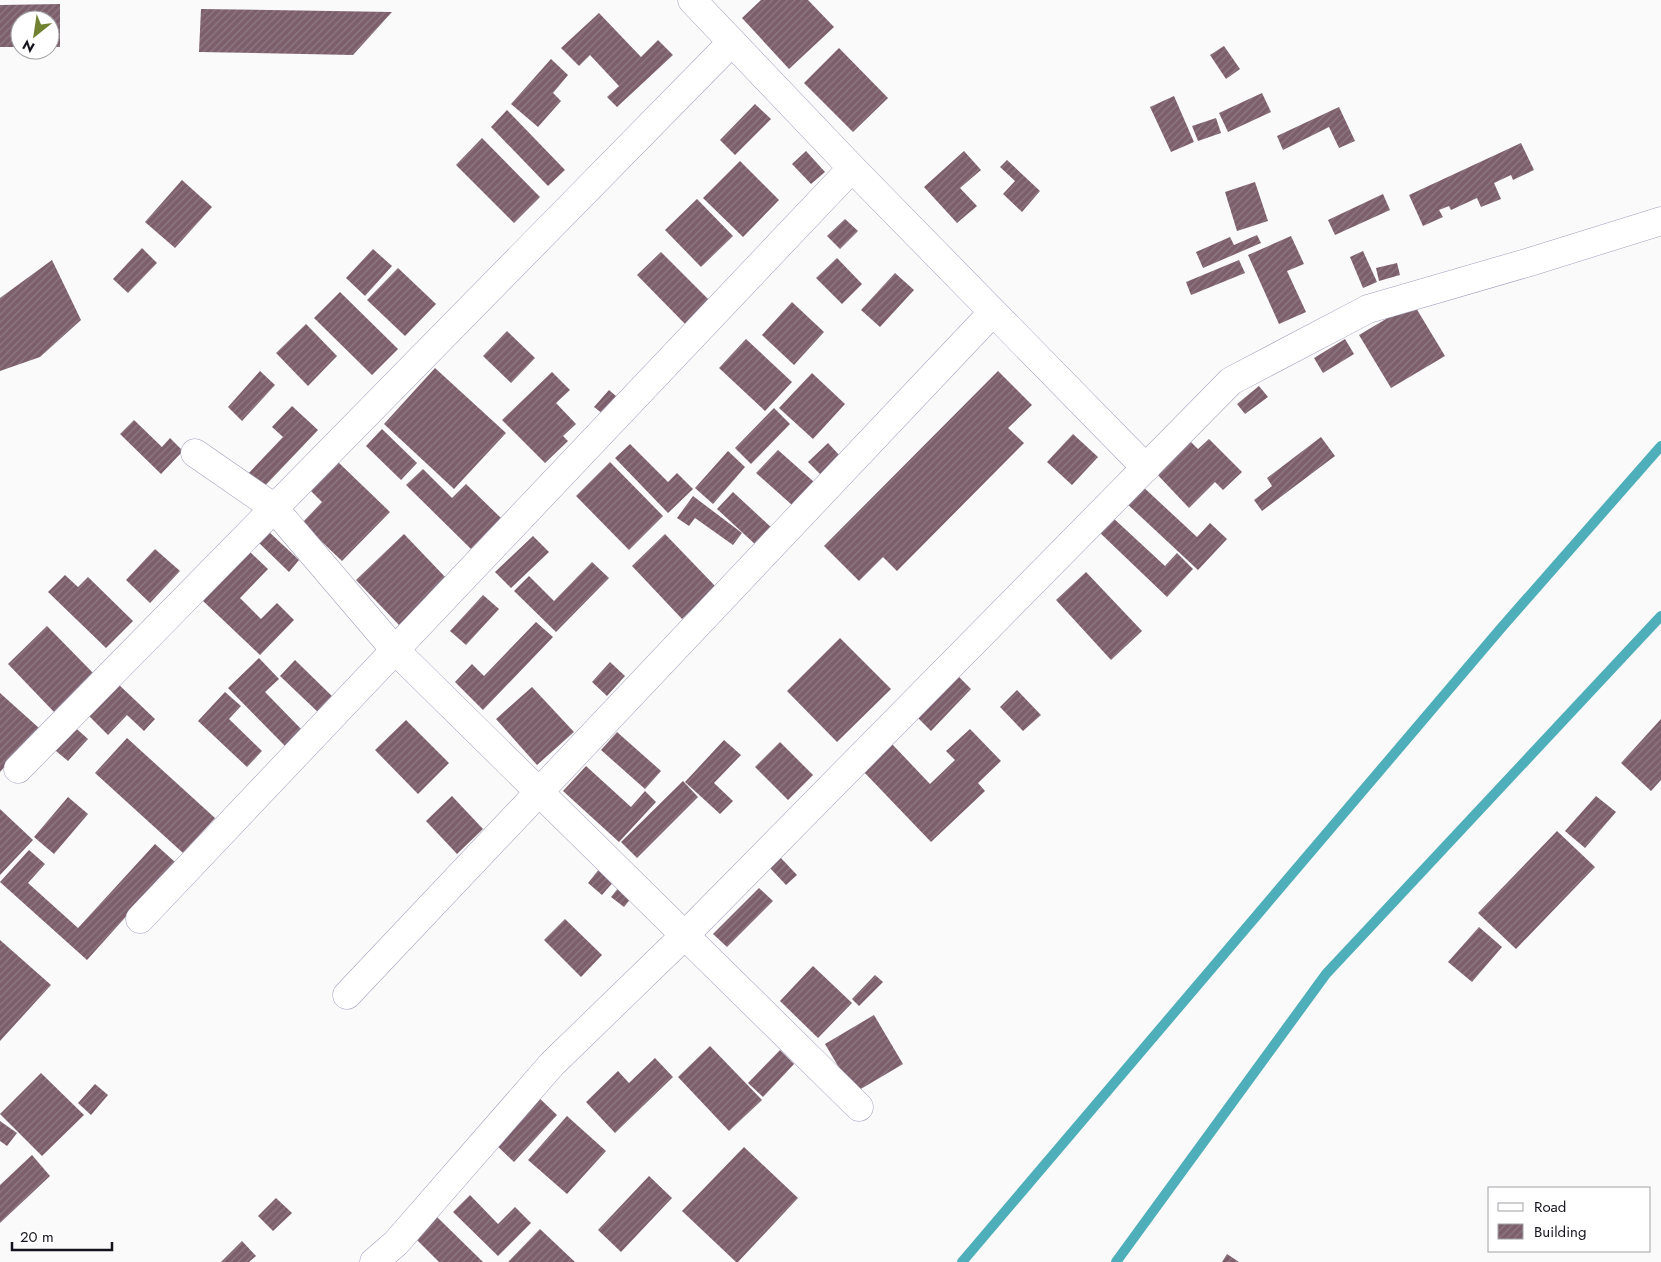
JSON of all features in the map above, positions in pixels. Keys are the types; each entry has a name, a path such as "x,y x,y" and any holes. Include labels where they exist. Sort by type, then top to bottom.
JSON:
{"street":[{"path":"692,0 852,168 1146,468"},
{"path":"18,770 273,507 732,42"},
{"path":"140,919 852,168"},
{"path":"374,1262 396,1242 552,1064 685,935 1231,381 1368,309 1533,262 1661,221"},
{"path":"347,995 993,312"},
{"path":"195,452 273,507 395,650 859,1107"}],"building":[{"path":"761,0 808,0 834,27 789,69 742,18"},
{"path":"60,4 60,10 10,10 10,47 0,47 0,5"},
{"path":"201,9 392,12 353,55 199,52"},
{"path":"599,13 641,57 658,40 673,55 617,107 607,97 619,86 590,55 579,66 561,48"},
{"path":"1224,46 1240,69 1226,79 1210,55"},
{"path":"839,48 888,98 853,132 804,83"},
{"path":"551,59 568,75 553,93 561,101 538,127 511,104"},
{"path":"1262,93 1271,112 1228,132 1219,113"},
{"path":"1174,96 1194,142 1171,152 1150,107"},
{"path":"755,104 771,119 735,155 720,140"},
{"path":"1339,107 1355,141 1339,148 1329,127 1283,150 1277,136"},
{"path":"507,110 565,170 548,186 491,127"},
{"path":"1216,118 1221,133 1198,141 1192,126"},
{"path":"482,138 540,197 514,223 456,165"},
{"path":"1521,143 1534,170 1513,180 1511,175 1494,183 1501,199 1481,207 1477,198 1451,210 1449,206 1439,210 1443,217 1423,226 1409,195"},
{"path":"806,151 825,172 811,184 792,164"},
{"path":"964,151 981,170 960,188 977,206 957,223 924,187"},
{"path":"1007,160 1040,191 1022,212 1003,194 1015,181 1000,167"},
{"path":"740,161 779,200 743,237 703,198"},
{"path":"182,180 212,207 175,248 145,222"},
{"path":"1255,182 1268,221 1237,231 1225,192"},
{"path":"1383,194 1390,210 1335,235 1328,220"},
{"path":"697,199 733,236 701,267 665,230"},
{"path":"845,219 858,231 840,249 827,236"},
{"path":"1257,235 1261,243 1203,268 1196,252 1230,237 1234,245"},
{"path":"1291,236 1304,264 1287,271 1306,312 1279,324 1248,255"},
{"path":"142,248 157,263 128,293 113,279"},
{"path":"373,249 392,266 365,296 346,278"},
{"path":"1363,251 1377,282 1363,288 1350,257"},
{"path":"661,252 711,302 687,326 637,275"},
{"path":"837,258 862,284 842,304 816,278"},
{"path":"52,260 81,320 40,357 0,371 0,298"},
{"path":"1239,260 1245,273 1191,295 1186,282"},
{"path":"1397,263 1400,275 1379,281 1376,268"},
{"path":"398,268 436,304 405,336 367,300"},
{"path":"895,273 914,290 880,327 861,310"},
{"path":"340,292 398,349 372,375 314,318"},
{"path":"792,302 824,332 794,365 762,335"},
{"path":"1413,303 1445,356 1391,388 1359,335"},
{"path":"306,324 337,356 308,386 276,353"},
{"path":"507,331 535,358 511,383 483,356"},
{"path":"746,339 792,382 765,411 719,368"},
{"path":"1345,339 1354,354 1323,373 1314,358"},
{"path":"435,368 506,433 454,489 384,424"},
{"path":"260,371 275,385 242,421 228,407"},
{"path":"998,371 1032,405 1008,428 1024,443 897,571 883,557 859,581 824,546"},
{"path":"552,372 570,390 556,403 576,424 563,436 568,441 545,463 502,420"},
{"path":"812,373 845,404 813,439 779,408"},
{"path":"1259,386 1268,397 1245,414 1237,404"},
{"path":"609,390 617,397 603,414 594,407"},
{"path":"292,406 318,430 262,489 247,475 283,437 272,427"},
{"path":"774,408 790,424 751,464 735,448"},
{"path":"134,420 162,447 170,438 183,451 161,474 120,434"},
{"path":"382,429 417,463 401,480 366,446"},
{"path":"1073,434 1098,457 1072,485 1047,462"},
{"path":"1321,437 1335,456 1262,511 1254,500 1272,486 1267,478"},
{"path":"1187,438 1198,449 1209,439 1242,472 1223,490 1215,482 1189,508 1153,470"},
{"path":"828,443 841,457 822,476 808,462"},
{"path":"630,444 668,482 677,473 693,489 668,513 615,458"},
{"path":"778,450 814,482 792,505 756,473"},
{"path":"728,451 745,467 713,504 695,488"},
{"path":"338,462 390,512 342,561 302,523 322,502 310,490"},
{"path":"610,462 663,516 629,550 576,496"},
{"path":"423,469 452,498 466,484 501,518 471,549 406,485"},
{"path":"1140,484 1197,537 1210,523 1227,539 1198,570 1124,501"},
{"path":"733,492 773,529 757,546 717,509"},
{"path":"693,496 742,533 733,545 695,518 689,526 677,518"},
{"path":"1111,516 1165,566 1177,553 1193,569 1167,597 1097,530"},
{"path":"268,531 299,560 289,572 258,542"},
{"path":"404,534 447,579 399,625 356,580"},
{"path":"665,534 716,587 682,619 632,566"},
{"path":"533,536 549,552 511,588 495,572"},
{"path":"155,549 180,571 150,603 126,580"},
{"path":"249,551 268,569 240,598 261,619 277,603 294,620 260,655 202,600"},
{"path":"592,562 609,578 556,632 514,591 529,576 554,601"},
{"path":"1086,572 1142,631 1111,660 1056,600"},
{"path":"65,575 78,587 88,577 133,621 106,648 48,592"},
{"path":"483,595 499,609 466,645 450,631"},
{"path":"536,622 553,637 483,710 455,682 472,664 484,676"},
{"path":"47,626 94,674 54,712 8,664"},
{"path":"840,638 891,689 837,742 787,691"},
{"path":"259,658 279,679 265,692 303,731 286,747 228,688"},
{"path":"295,660 336,700 321,715 280,676"},
{"path":"610,662 625,676 607,696 592,682"},
{"path":"956,674 971,689 931,731 916,716"},
{"path":"116,682 155,719 144,731 127,715 108,735 87,714"},
{"path":"532,687 574,732 537,765 496,719"},
{"path":"1017,690 1041,715 1023,731 1000,707"},
{"path":"225,692 241,706 229,719 262,751 247,767 198,721"},
{"path":"0,693 39,728 0,772"},
{"path":"1661,719 1661,780 1651,791 1621,763"},
{"path":"406,720 449,763 418,794 375,750"},
{"path":"70,723 88,739 68,761 50,746"},
{"path":"970,729 1001,761 978,783 985,791 931,842 863,771 892,744 930,784 955,760 946,751"},
{"path":"617,732 661,771 645,789 601,750"},
{"path":"127,738 215,818 183,853 95,773"},
{"path":"724,740 741,755 714,783 733,801 720,814 685,782"},
{"path":"780,742 813,775 788,800 755,767"},
{"path":"586,766 631,807 645,791 656,802 619,842 563,791"},
{"path":"683,781 698,797 637,858 621,842"},
{"path":"452,796 483,829 457,854 426,821"},
{"path":"1596,796 1616,812 1585,848 1565,831"},
{"path":"68,797 88,814 54,854 34,837"},
{"path":"0,809 33,840 0,875"},
{"path":"1557,831 1595,867 1516,949 1478,913"},
{"path":"155,844 175,862 87,960 0,882 29,850 45,864 28,883 78,928"},
{"path":"780,857 797,875 786,885 769,867"},
{"path":"600,868 615,880 602,895 588,883"},
{"path":"619,887 632,897 624,907 611,897"},
{"path":"759,888 773,901 727,947 713,934"},
{"path":"565,919 602,955 581,977 544,940"},
{"path":"1479,927 1502,947 1472,982 1448,962"},
{"path":"0,940 51,985 0,1041"},
{"path":"813,966 852,1003 818,1038 780,1001"},
{"path":"875,975 883,982 859,1006 852,999"},
{"path":"874,1015 903,1064 854,1093 825,1044"},
{"path":"710,1046 762,1100 729,1131 678,1077"},
{"path":"780,1050 794,1064 763,1097 748,1083"},
{"path":"655,1058 673,1077 615,1133 586,1102 618,1071 629,1083"},
{"path":"41,1073 84,1115 42,1156 0,1114"},
{"path":"95,1084 108,1095 91,1115 78,1103"},
{"path":"535,1094 557,1115 514,1162 492,1141"},
{"path":"567,1116 606,1151 567,1194 528,1160"},
{"path":"0,1121 17,1133 7,1146 0,1141"},
{"path":"744,1147 798,1198 736,1262 682,1211"},
{"path":"32,1155 50,1176 0,1223 0,1185"},
{"path":"649,1176 672,1198 621,1252 598,1230"},
{"path":"470,1195 498,1224 515,1207 531,1223 498,1256 453,1212"},
{"path":"276,1198 292,1213 273,1231 258,1216"},
{"path":"436,1216 483,1262 439,1262 415,1238"},
{"path":"540,1229 575,1262 508,1262"},
{"path":"242,1241 256,1256 249,1262 221,1262"},
{"path":"1227,1254 1239,1262 1222,1262"}],"waterway":[{"path":"962,1262 1502,627 1661,446"},
{"path":"1116,1262 1326,974 1661,616"}]}
